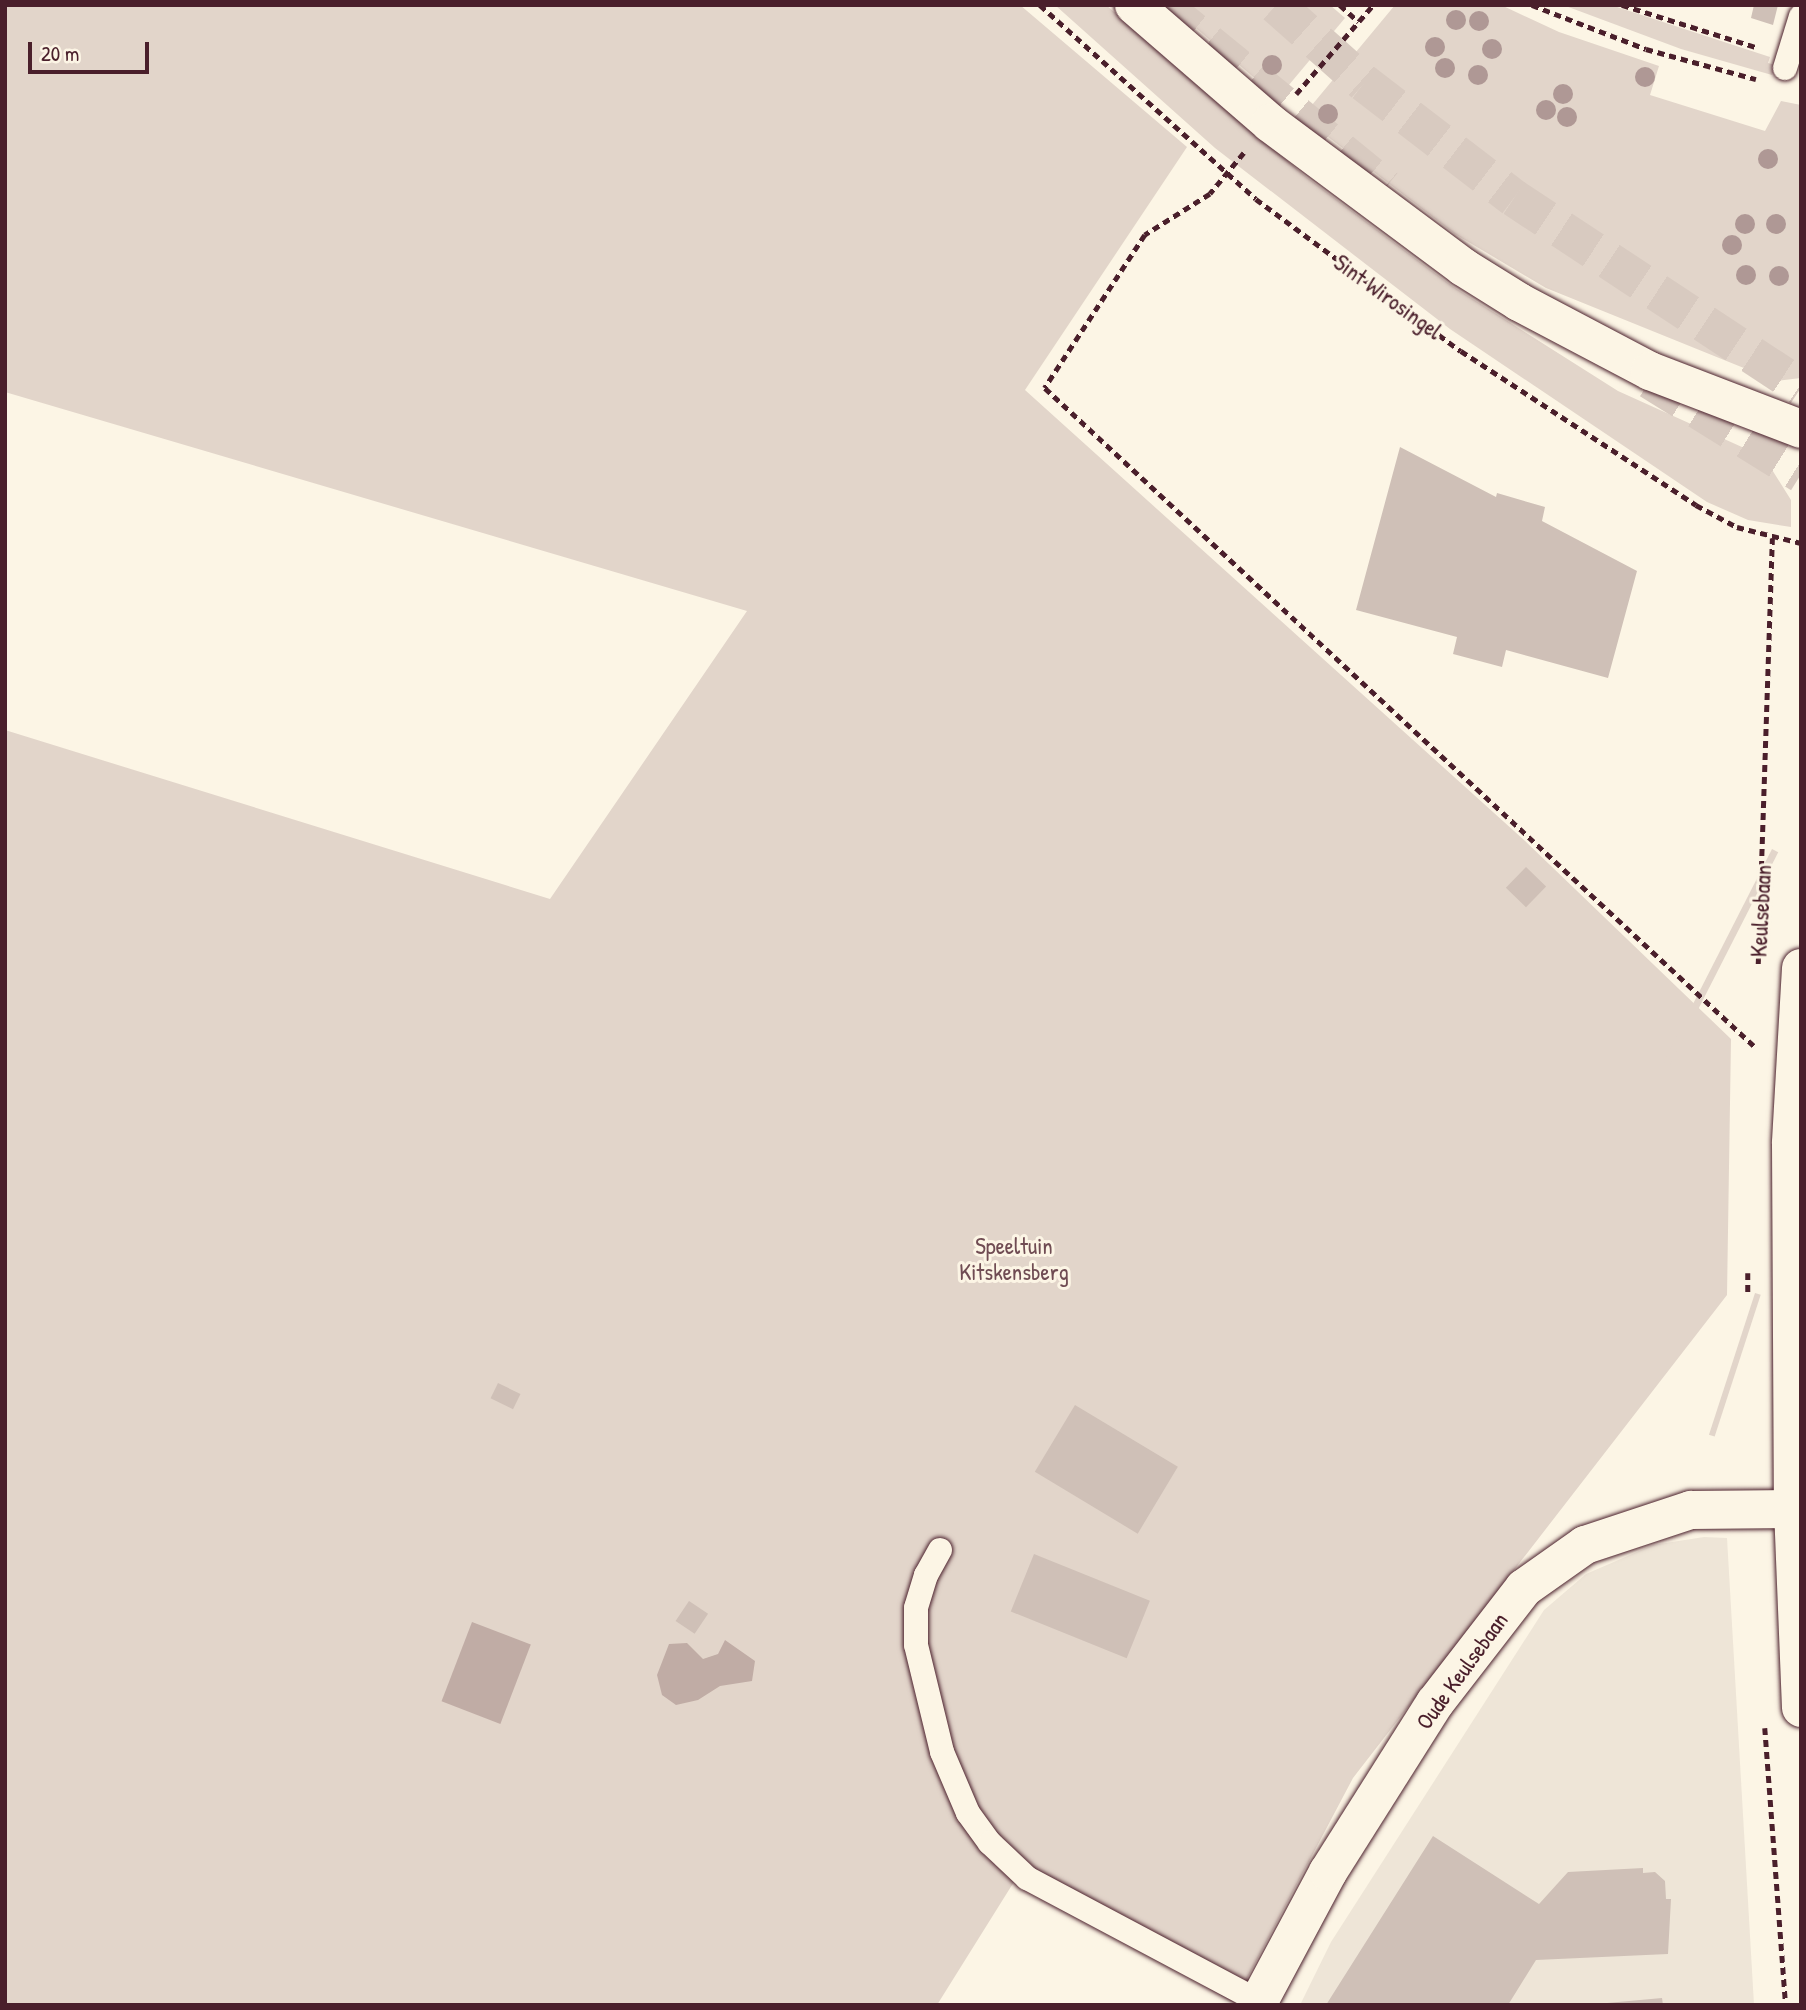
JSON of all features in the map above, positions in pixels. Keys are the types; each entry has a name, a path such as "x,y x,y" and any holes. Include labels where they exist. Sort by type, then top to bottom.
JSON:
{"street":[{"path":"1134,5 1270,123 1362,196 1519,302 1650,371 1801,429"},
{"name":"Keulsebaan","path":"1801,968 1791,1144 1796,1293 1793,1509 1801,1708"},
{"name":"Oude Keulsebaan","path":"1258,2003 1328,1872 1435,1703 1524,1588 1584,1545 1691,1510 1793,1509"}],"lane":[{"path":"1779,69 1801,16"},
{"path":"940,1550 926,1576 916,1608 916,1645 942,1752 968,1812 990,1843 1027,1878 1258,2003"}],"path":[{"name":"Sint Wirosingel","path":"1040,5 1226,173 1461,351 1696,505 1737,527 1772,538 1801,543"},
{"path":"1340,5 1359,22"},
{"path":"1373,5 1210,194 1145,235 1045,388 1754,1046"},
{"path":"1532,5 1646,49 1779,69"},
{"path":"1622,5 1779,69"},
{"name":"Keulsebaan","path":"1758,979 1772,538"},
{"path":"1753,1060 1754,1033"},
{"path":"1748,1270 1748,1284"}],"shaded area":[{"path":"1704,1537 1727,1538 1754,2005 1300,2005 1331,1942 1544,1610 1586,1574 1653,1545"},
{"path":"472,1622 531,1645 500,1724 442,1701"},
{"path":"725,1640 755,1661 752,1681 720,1686 698,1700 676,1705 662,1695 657,1675 669,1644 687,1643 703,1659 718,1654"}],"green space":[{"name":"Speeltuin Kitskensberg","path":"5,5 1020,5 1187,147 1025,390 1524,840 1731,1039 1727,1295 1353,1778 1234,2003 1017,1877 937,2005 5,2005 5,730 550,899 747,611 5,392"},
{"path":"1055,5 1106,5 1305,176 1452,286 1618,391 1764,457 1791,500 1791,527 1748,520 1707,502 1450,329 1215,148"},
{"path":"1169,5 1330,5 1345,18 1278,98"},
{"path":"1395,5 1501,5 1559,32 1659,66 1650,95 1765,131 1781,101 1801,105 1801,378 1776,381 1546,288 1455,234 1302,117"},
{"path":"1563,5 1611,5 1770,57 1768,63 1776,65 1772,75 1681,49"},
{"path":"1772,849 1778,852 1670,1065 1663,1062"},
{"path":"1755,1293 1761,1295 1715,1437 1709,1435"}],"building":[{"path":"1754,5 1778,5 1773,25 1751,18"},
{"path":"1400,447 1496,497 1497,493 1545,507 1542,521 1637,571 1608,678 1506,650 1502,667 1453,654 1457,637 1356,610"},
{"path":"1526,867 1546,886 1526,907 1506,888"},
{"path":"498,1383 520,1394 513,1409 491,1398"},
{"path":"1075,1405 1178,1467 1138,1534 1035,1472"},
{"path":"1034,1554 1150,1601 1127,1658 1011,1611"},
{"path":"689,1601 708,1614 695,1634 676,1621"},
{"path":"1433,1836 1539,1904 1568,1872 1643,1868 1643,1873 1655,1872 1665,1881 1666,1899 1671,1899 1668,1954 1536,1960 1508,2005 1326,2005"},
{"path":"1662,1998 1663,2005 1607,2005 1607,2003"}],"tunnel":[{"path":"1276,5 1364,83 1514,198 1801,387"},
{"path":"1164,7 1386,188"},
{"path":"1650,380 1801,474"}]}
